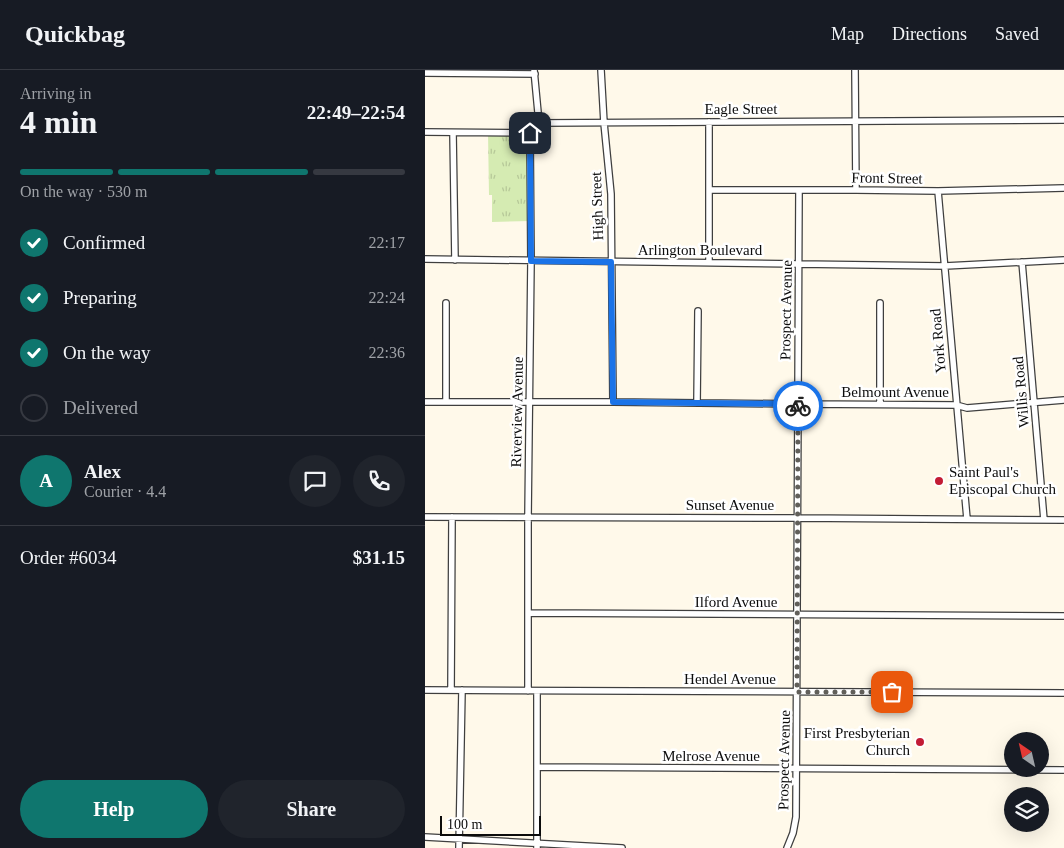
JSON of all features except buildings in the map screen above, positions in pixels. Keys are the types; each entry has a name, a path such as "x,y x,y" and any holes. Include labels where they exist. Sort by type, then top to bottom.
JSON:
{"street":[{"name":"High Street","path":"601,70 611,194 613,402"},
{"path":"855,70 856,190"},
{"path":"425,73 535,72 539,123 539,129 536,132 530,133 425,132"},
{"name":"Eagle Street","path":"539,123 1064,120"},
{"path":"709,122 709,262"},
{"path":"453,132 455,260"},
{"name":"Riverview Avenue","path":"528,691 530,133"},
{"name":"Front Street","path":"710,190 938,192 1064,188"},
{"name":"Prospect Avenue","path":"787,848 796,818 797,769 799,190"},
{"name":"York Road","path":"938,192 967,519"},
{"name":"Arlington Boulevard","path":"425,260 945,266 1064,260"},
{"name":"Willis Road","path":"1022,262 1044,520"},
{"path":"446,303 446,402"},
{"path":"880,303 880,404"},
{"path":"697,403 698,311"},
{"name":"Belmount Avenue","path":"425,402 880,404 956,405 967,408 1064,400"},
{"name":"Sunset Avenue","path":"425,517 1064,520"},
{"path":"451,690 452,517"},
{"name":"Ilford Avenue","path":"529,613 1064,616"},
{"name":"Hendel Avenue","path":"425,690 1064,693"},
{"path":"459,848 462,690"},
{"path":"537,691 537,845"},
{"name":"Melrose Avenue","path":"537,768 1064,770"},
{"path":"425,837 537,845 622,848"}],"green space":[{"path":"488,133 530,133 531,221 492,222 492,195 489,195"}],"way so far":[{"path":"798,406 797,692 892,692"}],"place":[{"name":"Saint Paul's Episcopal Church","path":"939,481"},
{"name":"First Presbyterian Church","path":"920,742"}],"route":[{"path":"530,133 531,261 611,262 613,402 798,404 798,406"}]}
